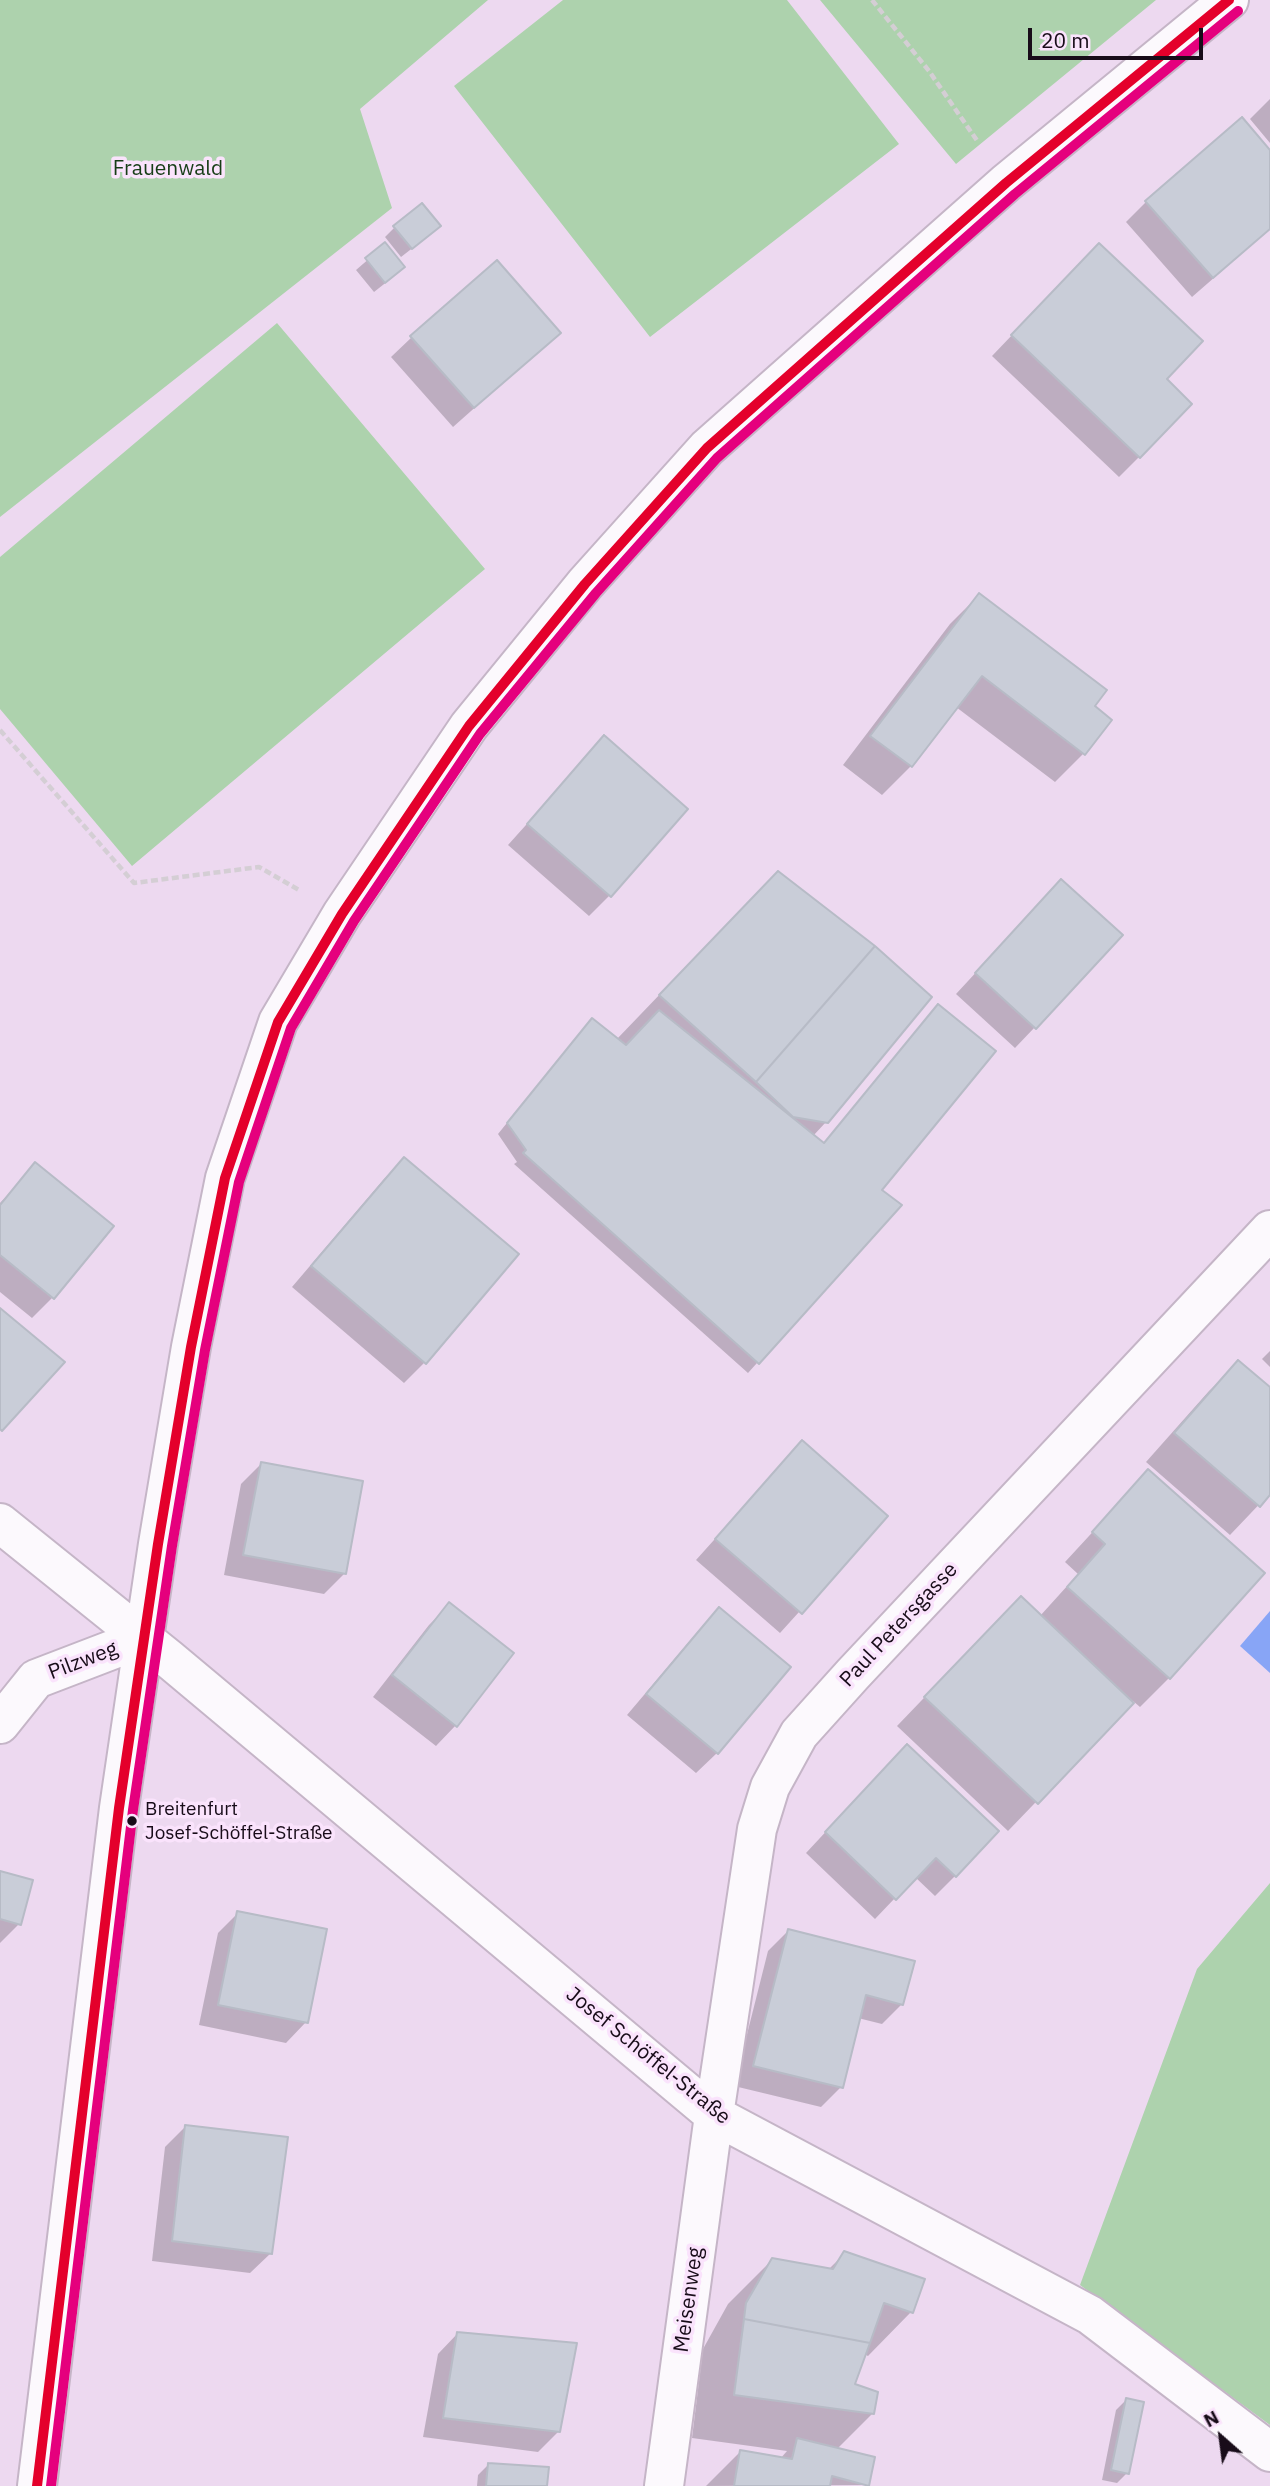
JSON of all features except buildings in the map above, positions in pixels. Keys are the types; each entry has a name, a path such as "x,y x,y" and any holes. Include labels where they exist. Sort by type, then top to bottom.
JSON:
{"street":[{"path":"37,2486 119,1808 143,1638 191,1347 225,1178 278,1022 342,914 469,726 585,584 707,448 1006,183 1228,0"},
{"name":"Paul Petersgasse","path":"714,2115 757,1829 770,1787 799,1734 1270,1230"},
{"name":"Josef Schöffel-Straße","path":"0,1523 143,1638 714,2115 1090,2315 1270,2452"},
{"name":"Pilzweg","path":"0,1724 36,1679 143,1638"},
{"name":"Meisenweg","path":"664,2486 714,2115"}],"path":[{"path":"872,0 929,71 1006,183"},
{"path":"0,730 134,883 258,867 342,914"}],"green space":[{"name":"Frauenwald","path":"0,0 488,0 360,109 392,208 0,517"},
{"path":"563,0 787,0 899,144 650,337 454,86"},
{"path":"820,0 1156,0 956,164"},
{"path":"277,323 485,569 132,866 0,709 0,557"},
{"path":"1270,1883 1270,2425 1080,2285 1197,1969"}],"water":[{"path":"1270,1611 1270,1673 1240,1646"}],"transit line":[{"path":"37,2486 119,1808 158,1544 191,1347 225,1178 278,1022 342,914 469,726 585,584 707,448 1006,183 1229,0"},
{"path":"51,2486 133,1810 172,1546 205,1350 239,1182 291,1028 354,921 480,734 596,593 717,458 1015,194 1238,11"}],"place":[{"name":"Breitenfurt Josef-Schöffel-Straße","path":"132,1821"}]}
